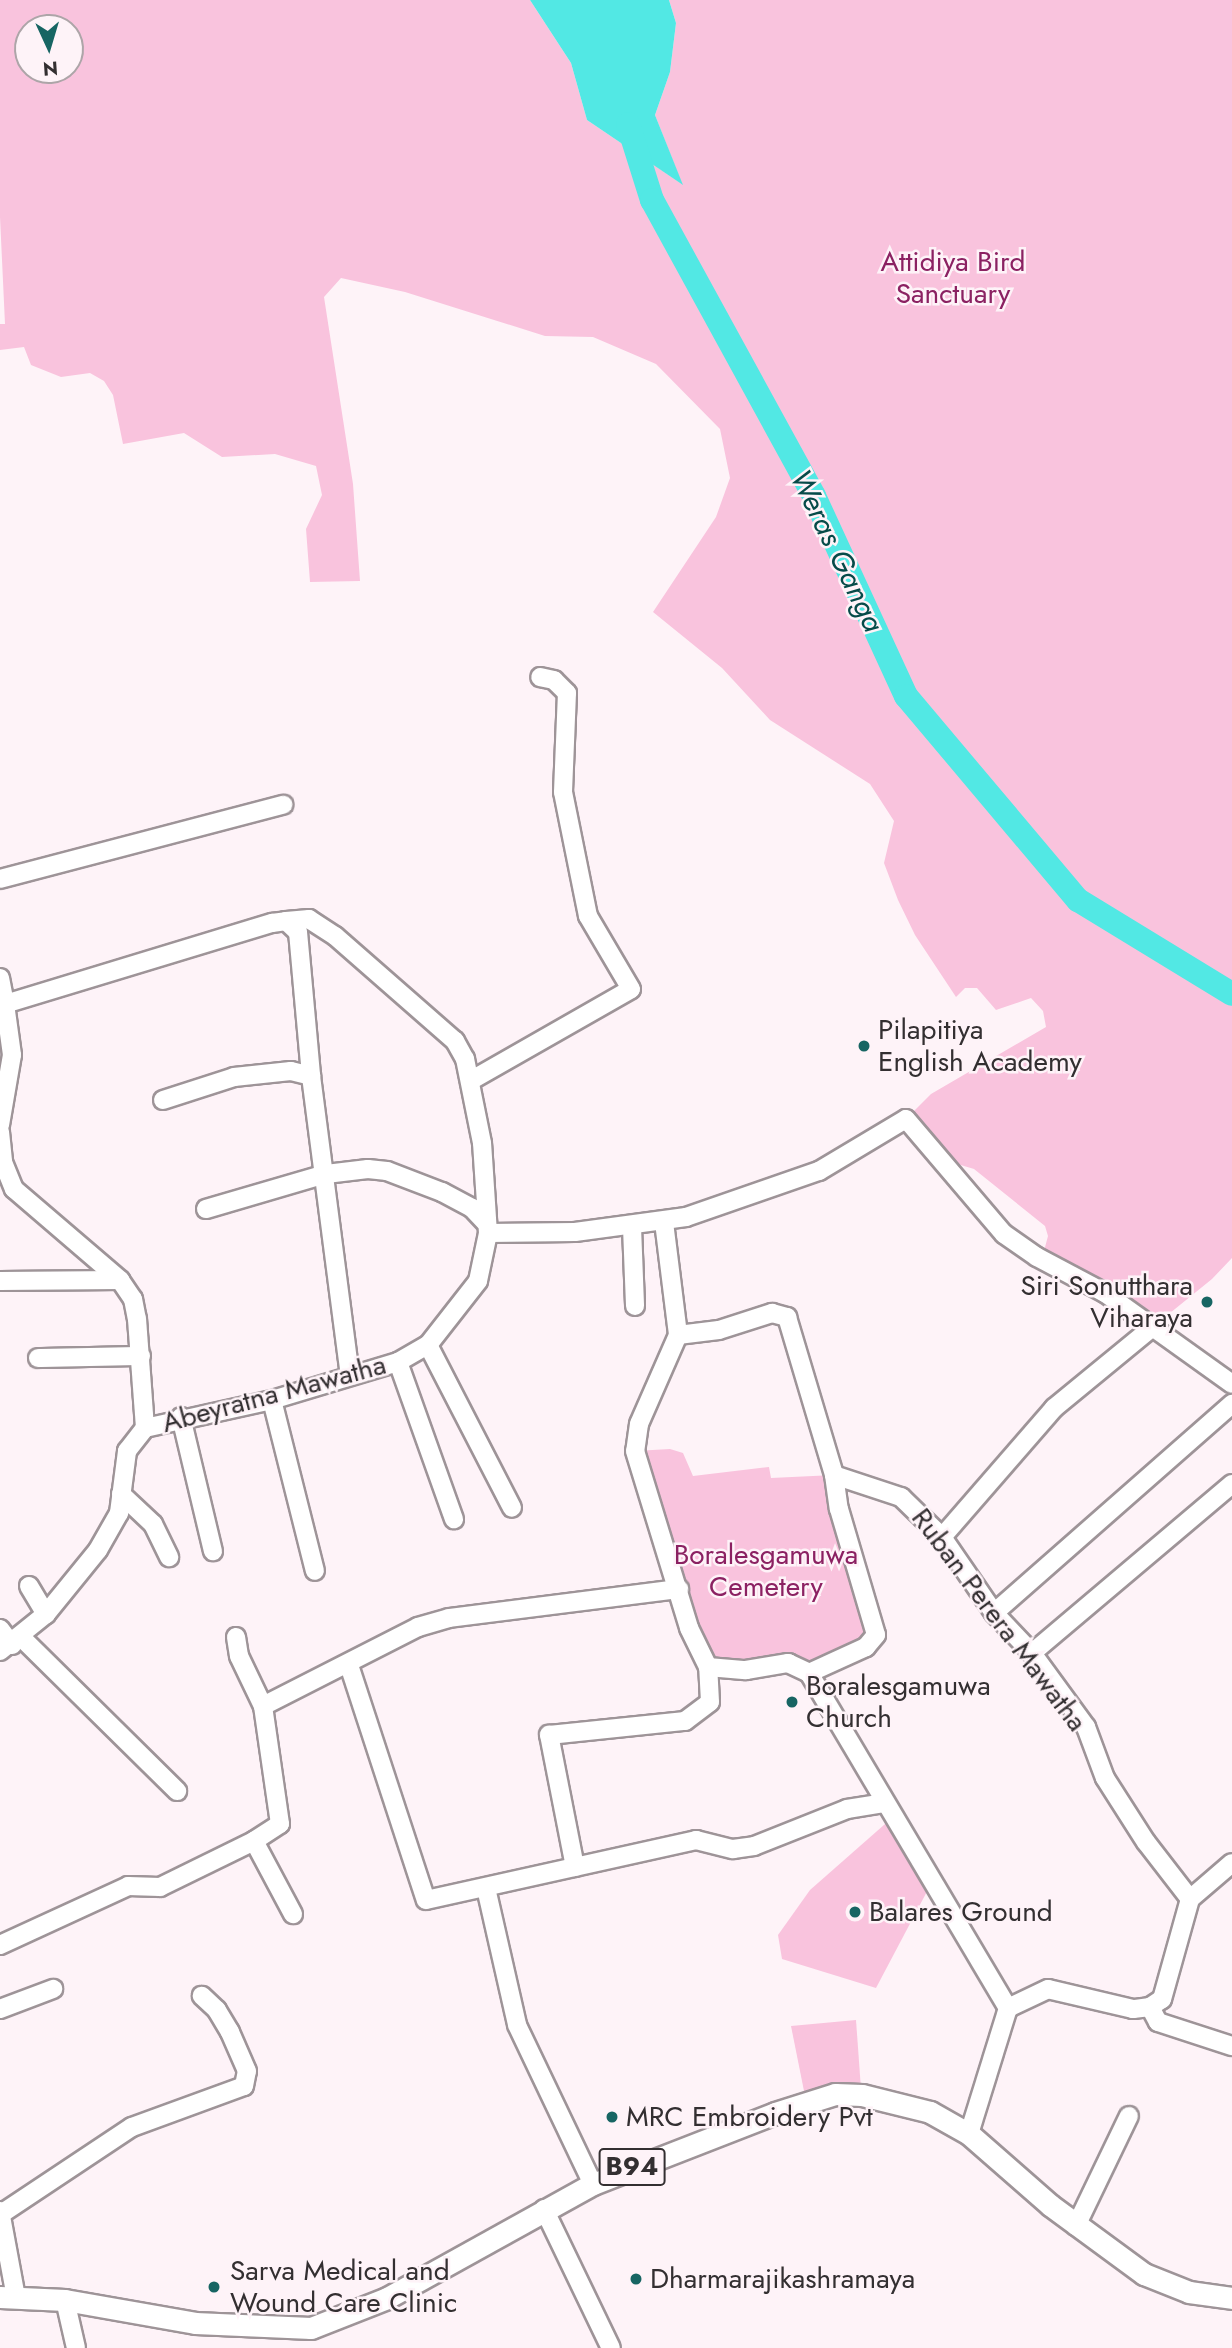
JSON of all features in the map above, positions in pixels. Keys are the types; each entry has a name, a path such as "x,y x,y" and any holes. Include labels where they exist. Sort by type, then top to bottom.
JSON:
{"main road":[{"name":"B94","path":"8,2297 65,2300 195,2323 311,2328 387,2298 593,2184 835,2094 862,2095 917,2107 969,2134 1076,2226 1156,2279 1189,2292 1232,2298"}],"street":[{"path":"470,1081 631,989 588,916 564,792 567,693 554,680 540,677"},
{"path":"0,879 283,805"},
{"name":"Abeyratna Mawatha","path":"11,1645 46,1614 98,1550 119,1513 127,1451 145,1428 272,1400 398,1362 428,1345 478,1281 487,1227 482,1143 466,1059 455,1041 335,936 309,919 286,921"},
{"path":"5,1004 286,921 298,932 311,1076 326,1174 350,1375"},
{"path":"0,978 12,1055 0,1125"},
{"path":"163,1100 234,1077 291,1071 311,1076"},
{"path":"206,1209 326,1174 387,1171 472,1208 487,1227 632,1227 664,1222 819,1171 906,1119 1004,1234 1154,1325 1232,1384"},
{"path":"0,1132 3,1162 14,1189 120,1280 133,1299 141,1356 145,1428"},
{"path":"575,1867 549,1735 685,1721 710,1702 708,1667 689,1628 634,1438 678,1335 664,1222"},
{"path":"632,1227 635,1306"},
{"path":"0,1281 120,1280"},
{"path":"678,1335 783,1313 798,1345 834,1475 839,1509 876,1635 866,1647 809,1673"},
{"path":"942,1537 1054,1408 1154,1325"},
{"path":"428,1345 512,1508"},
{"path":"38,1358 141,1356"},
{"path":"398,1362 454,1520"},
{"path":"272,1400 315,1571"},
{"path":"994,1613 1232,1404"},
{"path":"181,1418 214,1551"},
{"name":"Ruban Perera Mawatha","path":"834,1475 901,1497 942,1537 994,1613 1032,1653 1086,1727 1105,1778 1146,1842 1190,1899"},
{"path":"1032,1653 1232,1484"},
{"path":"121,1494 153,1524 169,1557"},
{"path":"29,1587 46,1614"},
{"path":"263,1706 349,1665 418,1627 449,1618 679,1589"},
{"path":"0,1629 11,1645 177,1791"},
{"path":"0,1945 128,1885 160,1886 254,1842 280,1824 263,1706 239,1656 236,1637"},
{"path":"708,1667 746,1670 788,1663 809,1673 1008,2008"},
{"path":"349,1665 426,1900 696,1840 733,1849 754,1846 847,1809 884,1803"},
{"path":"254,1842 293,1914"},
{"path":"969,2134 1008,2008 1048,1989 1133,2008 1150,2007 1162,1999 1190,1899 1232,1863"},
{"path":"486,1888 517,2025 593,2184"},
{"path":"0,2009 53,1989"},
{"path":"8,2297 0,2212 131,2127 244,2086 247,2071 230,2032 217,2010 202,1996"},
{"path":"1150,2007 1158,2022 1232,2046"},
{"path":"1076,2226 1129,2116"},
{"path":"544,2209 611,2348"},
{"path":"65,2300 76,2348"}],"green space":[{"name":"Attidiya Bird Sanctuary","path":"0,0 530,0 571,63 587,120 682,184 655,115 670,72 676,23 669,0 1232,0 1232,1258 1212,1279 1154,1326 1044,1251 1048,1236 1045,1226 974,1169 954,1163 906,1119 931,1094 1046,1027 1043,1011 1031,998 996,1010 977,988 965,988 956,997 915,935 898,900 884,863 894,821 870,784 770,720 722,668 653,612 716,517 730,478 720,429 656,364 593,337 545,336 405,292 341,278 324,297 353,484 360,581 310,582 306,529 322,495 316,466 275,454 222,457 184,433 123,444 113,395 104,381 90,373 61,377 31,365 24,347 0,350 0,324 5,324 0,217"},
{"name":"Boralesgamuwa Cemetery","path":"670,1449 683,1453 693,1476 769,1467 771,1478 834,1475 876,1635 809,1673 708,1667 635,1451"},
{"name":"Balares Ground","path":"893,1817 932,1882 876,1988 782,1959 778,1935 810,1890"},
{"path":"856,2020 861,2089 805,2096 791,2026"}],"water":[{"path":"530,0 669,0 676,23 670,72 655,115 683,185 587,120 571,63"}],"waterway":[{"name":"Weras Ganga","path":"628,124 652,200 814,496 906,696 1078,900 1232,994"}],"place":[{"name":"Pilapitiya English Academy","path":"864,1046"},
{"name":"Siri Sonutthara Viharaya","path":"1207,1302"},
{"name":"Boralesgamuwa Church","path":"792,1702"},
{"name":"Balares Ground","path":"855,1912"},
{"name":"MRC Embroidery Pvt","path":"612,2117"},
{"name":"Dharmarajikashramaya","path":"636,2279"},
{"name":"Sarva Medical and Wound Care Clinic","path":"214,2287"}]}
